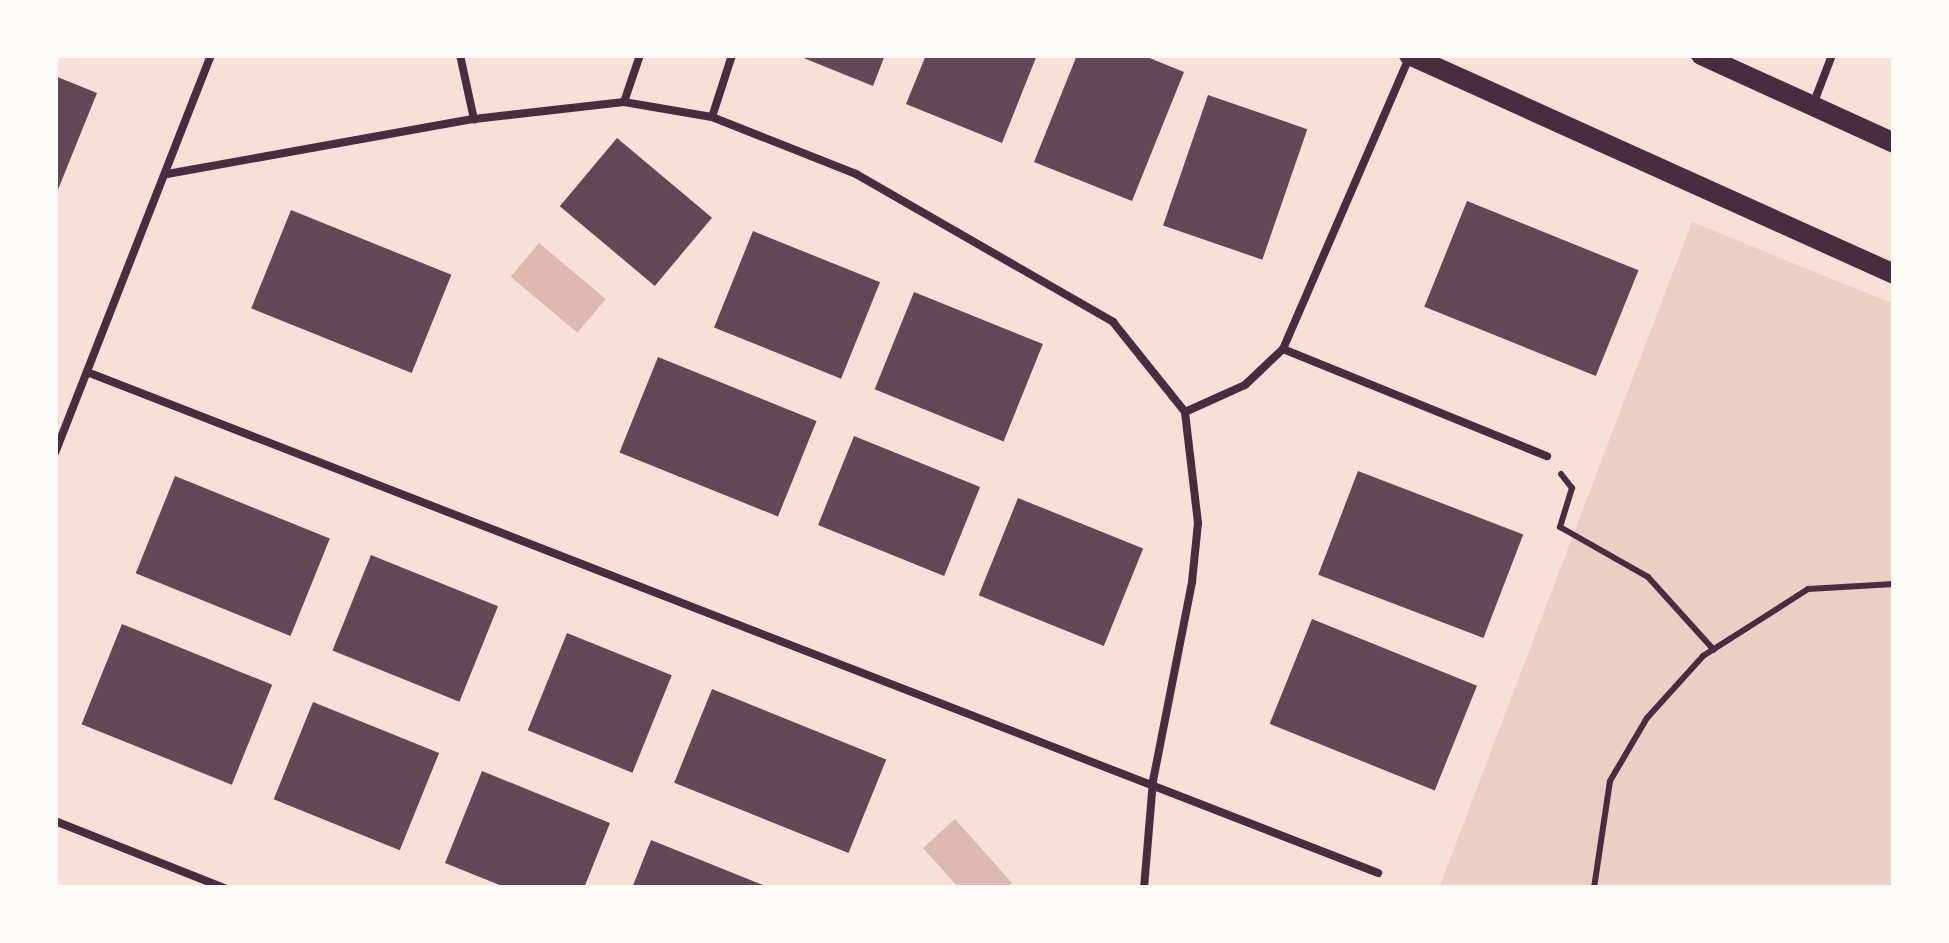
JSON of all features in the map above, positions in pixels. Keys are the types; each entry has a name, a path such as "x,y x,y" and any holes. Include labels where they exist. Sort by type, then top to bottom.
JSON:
{"main road":[{"path":"1410,55 1894,274"},
{"path":"1701,55 1894,144"}],"lane":[{"path":"55,453 211,55"},
{"path":"460,55 474,120"},
{"path":"624,102 640,55"},
{"path":"712,117 732,55"},
{"path":"1185,412 1245,385 1284,348 1410,55"},
{"path":"1812,105 1832,55"},
{"path":"167,174 474,120 624,102 712,117 856,174 1044,276 1113,322 1185,412 1198,523 1192,582 1153,781 1144,888"},
{"path":"1284,348 1546,456"},
{"path":"87,372 1153,781 1378,873"},
{"path":"55,821 224,888"}],"path":[{"path":"1546,456 1572,488 1560,526 1648,576 1714,650"},
{"path":"1594,888 1610,781 1647,718 1714,650 1808,589 1894,584"}],"shaded area":[{"path":"1692,222 1894,304 1894,888 1439,888"},
{"path":"539,243 606,299 577,333 511,277"},
{"path":"955,819 1012,883 1006,888 959,888 923,848"}],"building":[{"path":"796,55 885,55 873,86"},
{"path":"926,55 1037,55 1002,143 906,104"},
{"path":"1077,55 1142,55 1184,72 1132,201 1034,162"},
{"path":"55,76 97,93 55,197"},
{"path":"1208,95 1307,129 1262,260 1163,225"},
{"path":"617,138 712,218 655,286 560,206"},
{"path":"1467,201 1639,270 1596,376 1424,307"},
{"path":"291,210 451,275 412,373 251,308"},
{"path":"753,231 880,282 841,379 714,327"},
{"path":"914,292 1043,344 1004,441 875,389"},
{"path":"658,357 817,421 778,517 619,452"},
{"path":"854,436 980,487 944,576 818,525"},
{"path":"1358,471 1523,534 1483,638 1318,575"},
{"path":"175,476 330,539 291,636 136,573"},
{"path":"1018,498 1143,549 1104,646 979,595"},
{"path":"371,555 498,606 459,702 332,650"},
{"path":"1312,619 1477,686 1435,790 1270,724"},
{"path":"122,624 272,685 232,785 82,724"},
{"path":"567,633 672,675 632,773 528,730"},
{"path":"712,689 886,759 848,853 674,783"},
{"path":"313,702 439,753 400,850 274,799"},
{"path":"482,771 610,823 584,888 507,888 445,863"},
{"path":"651,840 770,888 632,888"}]}
